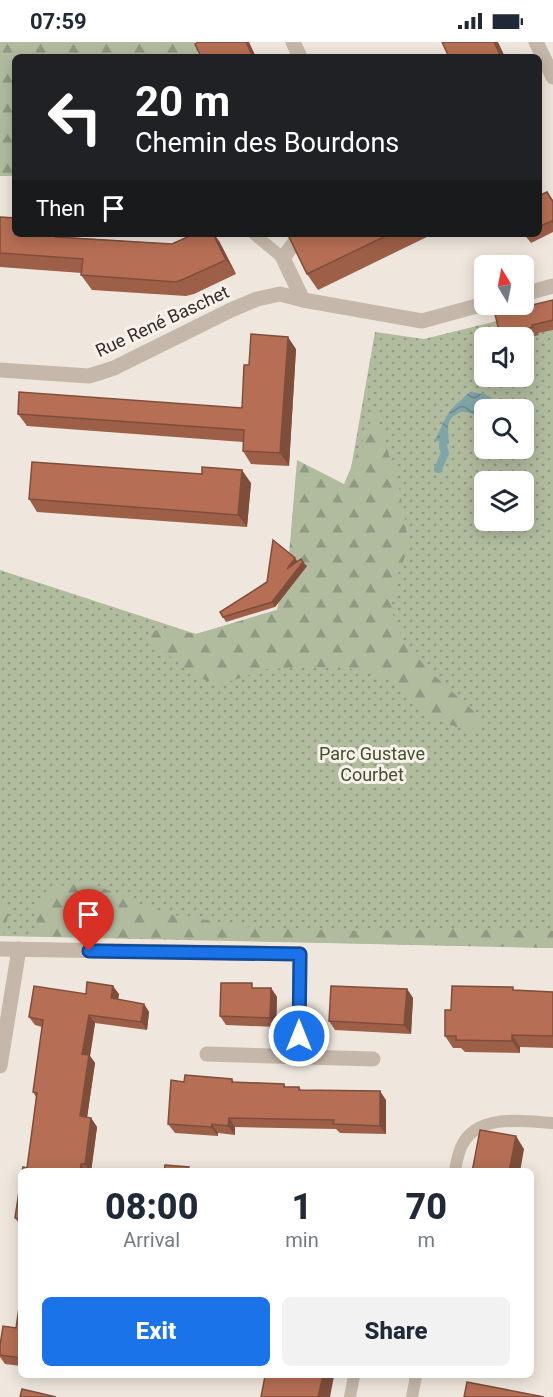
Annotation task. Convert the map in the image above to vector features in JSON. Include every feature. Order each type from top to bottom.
[{"type":"street","points":[[536,42],[553,76]]},
{"type":"street","points":[[294,242],[283,258],[303,300]]},
{"type":"street","points":[[534,291],[553,286]]},
{"type":"street","name":"Rue René Baschet","points":[[0,370],[89,376],[114,368],[231,310],[257,299],[280,294],[422,321],[474,307]]},
{"type":"street","points":[[0,949],[300,954],[299,1056]]},
{"type":"street","points":[[0,1066],[19,949]]},
{"type":"street","points":[[207,1054],[373,1059]]},
{"type":"lane","points":[[258,237],[283,258]]},
{"type":"lane","points":[[456,1168],[459,1151],[468,1136],[485,1125],[505,1120],[553,1123]]},
{"type":"lane","points":[[350,1397],[354,1378]]},
{"type":"lane","points":[[412,1397],[416,1378]]},
{"type":"green space","points":[[0,42],[195,42],[198,54],[12,54],[12,176],[0,176]]},
{"type":"green space","name":"Parc Gustave Courbet","points":[[553,307],[553,948],[0,936],[0,570],[196,634],[277,610],[341,525],[375,332],[424,339],[521,315],[534,315],[534,312]]},
{"type":"green space","points":[[375,412],[398,482],[406,525],[407,553],[399,570],[392,601],[393,615],[402,638],[428,670],[478,715],[481,724],[478,731],[471,732],[425,716],[394,680],[347,668],[313,667],[267,669],[222,684],[198,678],[152,642],[150,635],[153,631],[165,629],[196,634],[277,610],[289,555],[297,460],[344,484]]},
{"type":"green space","points":[[85,882],[160,913],[260,928],[369,931],[450,929],[553,931],[553,948],[36,936],[37,909],[50,893],[68,883]]},
{"type":"green space","points":[[0,897],[10,907],[3,936],[0,936]]},
{"type":"water","points":[[469,393],[485,395],[492,399],[474,399],[474,415],[462,412],[450,420],[449,444],[435,440],[451,409]]},
{"type":"building","points":[[198,42],[246,42],[252,54],[200,54],[195,44]]},
{"type":"building","points":[[442,42],[494,42],[500,54],[448,54]]},
{"type":"building","points":[[547,192],[553,202],[553,223],[552,221],[542,225],[542,194]]},
{"type":"building","points":[[0,217],[12,218],[12,237],[55,237],[172,244],[187,237],[214,237],[226,260],[176,282],[81,275],[83,259],[0,253]]},
{"type":"building","points":[[289,237],[384,237],[307,274]]},
{"type":"building","points":[[553,300],[553,320],[532,325],[533,327],[498,327],[495,315],[534,315],[534,305]]},
{"type":"building","points":[[251,334],[288,337],[280,453],[243,451],[244,430],[18,414],[19,392],[242,408],[244,365],[249,365]]},
{"type":"building","points":[[32,462],[202,474],[202,467],[242,470],[238,515],[29,499]]},
{"type":"building","points":[[273,540],[295,558],[287,569],[301,559],[303,562],[272,602],[223,617],[220,612],[267,582]]},
{"type":"building","points":[[87,982],[113,986],[111,998],[144,1004],[141,1022],[89,1015],[82,1054],[89,1055],[80,1116],[91,1118],[85,1164],[81,1164],[80,1168],[27,1168],[37,1093],[33,1092],[43,1020],[29,1017],[34,986],[86,994]]},
{"type":"building","points":[[221,983],[252,983],[252,988],[271,988],[270,1018],[220,1016]]},
{"type":"building","points":[[331,986],[407,989],[404,1025],[329,1021]]},
{"type":"building","points":[[452,986],[513,987],[513,990],[553,992],[553,1036],[512,1035],[512,1041],[456,1040],[456,1036],[445,1036],[445,1010],[451,1010]]},
{"type":"building","points":[[185,1075],[232,1079],[232,1082],[284,1084],[284,1087],[299,1087],[299,1090],[380,1091],[380,1126],[333,1124],[334,1120],[229,1118],[228,1126],[168,1124],[171,1080],[184,1082]]},
{"type":"building","points":[[480,1130],[516,1136],[510,1168],[473,1168]]},
{"type":"building","points":[[165,1165],[189,1167],[189,1168],[165,1168]]},
{"type":"building","points":[[18,1198],[18,1218],[15,1218]]},
{"type":"building","points":[[18,1314],[18,1358],[0,1355],[3,1326],[16,1328]]},
{"type":"building","points":[[265,1378],[323,1378],[318,1397],[261,1397]]},
{"type":"building","points":[[467,1382],[544,1397],[464,1397]]},
{"type":"building","points":[[22,1389],[56,1397],[20,1397]]},
{"type":"waterway","points":[[438,469],[445,453],[444,435]]},
{"type":"route","points":[[89,951],[300,954],[299,1036]]}]
